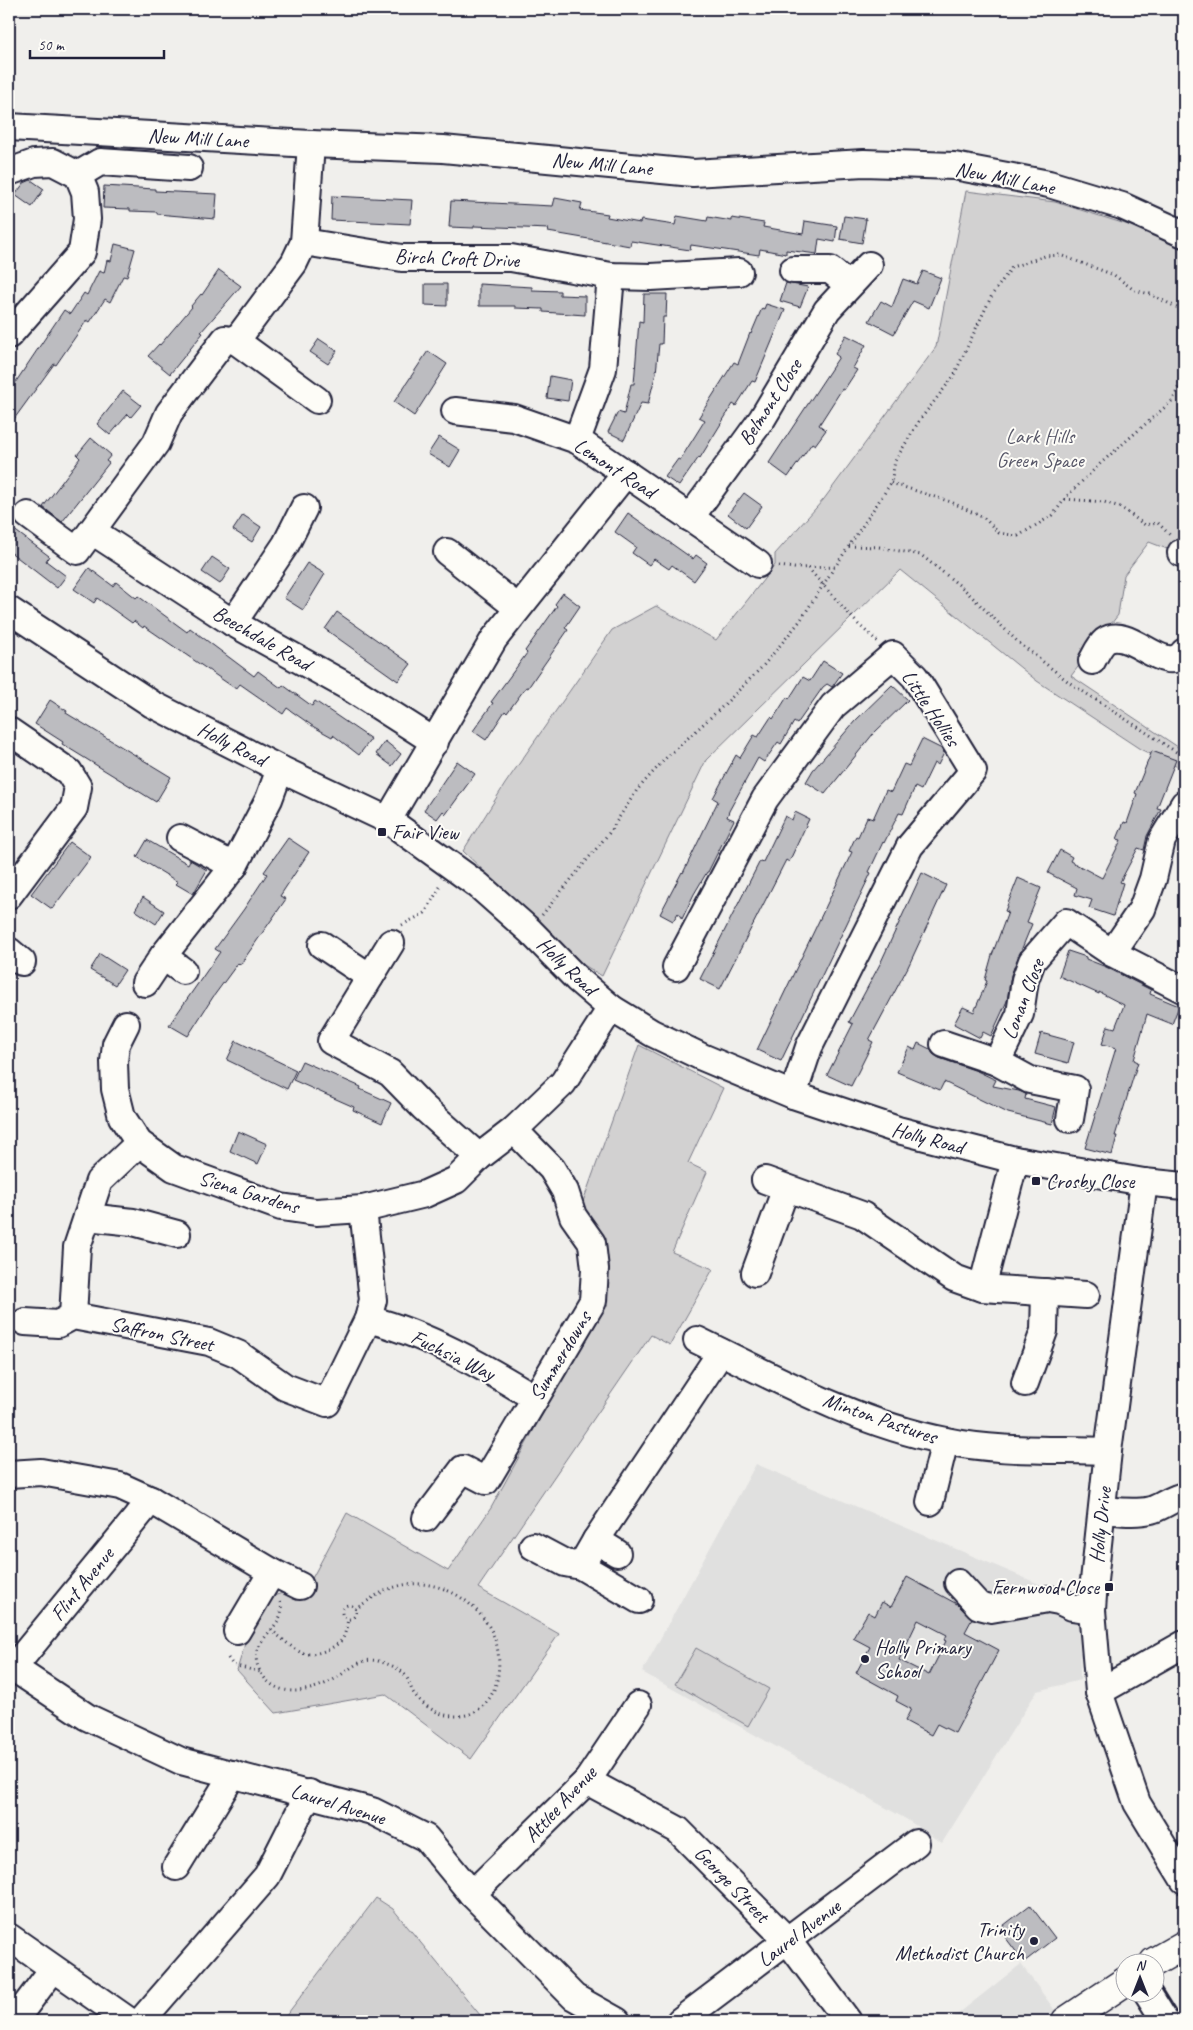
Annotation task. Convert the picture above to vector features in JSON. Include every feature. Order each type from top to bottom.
[{"type":"main road","points":[[1166,1955],[1184,1945]]},
{"type":"main road","points":[[1066,2021],[1116,1987]]},
{"type":"street","name":"New Mill Lane","points":[[9,127],[311,144],[443,149],[693,173],[864,163],[954,166],[1049,184],[1122,206],[1184,234]]},
{"type":"street","points":[[236,341],[294,263],[304,242],[311,144]]},
{"type":"street","points":[[9,172],[34,163],[53,162],[78,175],[85,192],[87,219],[82,252],[9,335]]},
{"type":"street","points":[[78,175],[100,162],[189,168]]},
{"type":"street","name":"Birch Croft Drive","points":[[304,242],[402,258],[512,258],[611,276],[651,277],[739,272]]},
{"type":"street","name":"Belmont Close","points":[[690,518],[762,419],[827,310],[839,278],[869,264]]},
{"type":"street","points":[[793,270],[839,278]]},
{"type":"street","points":[[577,440],[603,369],[611,276]]},
{"type":"street","points":[[84,541],[156,443],[169,413],[225,339],[236,341],[317,400]]},
{"type":"street","name":"Lemont Road","points":[[455,411],[514,418],[577,440],[758,564]]},
{"type":"street","points":[[388,820],[494,640],[626,473]]},
{"type":"street","points":[[233,623],[286,544],[304,508]]},
{"type":"street","name":"Beechdale Road","points":[[28,515],[84,541],[352,689],[435,742]]},
{"type":"street","points":[[447,552],[518,608]]},
{"type":"street","name":"Holly Road","points":[[9,610],[152,704],[280,769],[388,820],[478,885],[530,931],[577,979],[611,1008],[652,1033],[702,1057],[793,1095],[898,1130],[1015,1160],[1144,1182],[1184,1186]]},
{"type":"street","points":[[1092,661],[1101,645],[1106,640],[1114,638],[1133,642],[1153,654],[1171,660],[1179,658],[1184,652]]},
{"type":"street","name":"Little Hollies","points":[[676,967],[765,799],[834,706],[893,655],[915,677],[973,771],[910,846],[809,1047],[793,1095]]},
{"type":"street","points":[[9,731],[69,772],[78,787],[74,808],[9,895]]},
{"type":"street","points":[[144,983],[173,963],[234,866],[269,799],[280,769]]},
{"type":"street","points":[[1184,804],[1162,840],[1153,879],[1142,909],[1112,953],[1184,990]]},
{"type":"street","points":[[180,838],[234,866]]},
{"type":"street","name":"Lonan Close","points":[[1070,1118],[1075,1089],[1030,1080],[998,1062],[1020,1014],[1025,980],[1032,961],[1066,922],[1112,953]]},
{"type":"street","points":[[396,934],[331,1041],[390,1073],[423,1107],[479,1157]]},
{"type":"street","points":[[322,945],[370,977]]},
{"type":"street","name":"Siena Gardens","points":[[126,1024],[116,1044],[114,1062],[115,1089],[122,1117],[139,1143],[174,1168],[281,1207],[316,1212],[363,1209],[425,1194],[456,1180],[479,1157],[514,1130],[563,1083],[611,1008]]},
{"type":"street","points":[[944,1044],[998,1062]]},
{"type":"street","name":"Summerdowns","points":[[426,1518],[463,1469],[486,1481],[593,1301],[595,1270],[592,1243],[573,1216],[565,1191],[552,1169],[514,1130]]},
{"type":"street","points":[[73,1316],[77,1247],[98,1180],[139,1143]]},
{"type":"street","points":[[982,1288],[1015,1160]]},
{"type":"street","name":"Holly Drive","points":[[1144,1182],[1108,1451],[1092,1610],[1099,1692],[1138,1802],[1184,1880]]},
{"type":"street","points":[[755,1273],[775,1184],[862,1215],[954,1278],[982,1288],[1086,1295]]},
{"type":"street","points":[[363,1209],[373,1300],[368,1319]]},
{"type":"street","points":[[87,1217],[133,1222],[177,1234]]},
{"type":"street","points":[[1025,1383],[1044,1331],[1045,1292]]},
{"type":"street","name":"Saffron Street","points":[[25,1322],[58,1324],[73,1316],[208,1342],[238,1354],[285,1387],[327,1403],[368,1319]]},
{"type":"street","name":"Fuchsia Way","points":[[368,1319],[426,1340],[490,1371],[535,1398]]},
{"type":"street","name":"Minton Pastures","points":[[697,1340],[849,1412],[908,1432],[973,1446],[1108,1451]]},
{"type":"street","points":[[581,1566],[607,1546],[722,1352]]},
{"type":"street","points":[[930,1502],[945,1441]]},
{"type":"street","points":[[9,1474],[41,1472],[120,1486],[151,1500],[271,1574],[300,1586]]},
{"type":"street","points":[[1102,1510],[1140,1512],[1152,1510],[1184,1496]]},
{"type":"street","name":"Flint Avenue","points":[[11,1667],[151,1500]]},
{"type":"street","points":[[533,1546],[566,1563],[581,1566],[639,1600]]},
{"type":"street","points":[[237,1631],[271,1574]]},
{"type":"street","points":[[958,1583],[979,1606],[991,1609],[1048,1599],[1059,1601],[1072,1607],[1092,1610]]},
{"type":"street","points":[[1099,1692],[1184,1644]]},
{"type":"street","name":"Laurel Avenue","points":[[11,1667],[87,1717],[181,1761],[372,1810],[426,1838],[472,1894],[574,1997],[617,2021]]},
{"type":"street","name":"Attlee Avenue","points":[[472,1894],[587,1782],[638,1705]]},
{"type":"street","points":[[176,1867],[233,1774]]},
{"type":"street","name":"George Street","points":[[587,1782],[678,1830],[788,1941],[848,2021]]},
{"type":"street","points":[[141,2021],[267,1876],[309,1793]]},
{"type":"street","name":"Laurel Avenue","points":[[680,2021],[916,1843]]},
{"type":"street","points":[[9,1937],[129,2021]]},
{"type":"street","points":[[14,2021],[53,1969]]},
{"type":"street","points":[[1154,2002],[1165,2021]]},
{"type":"path","points":[[530,931],[609,833],[637,790],[666,758],[722,707],[763,666],[800,621],[891,483],[895,461],[919,421],[953,377],[992,295],[1012,267],[1045,256],[1060,255],[1114,275],[1134,290],[1150,294],[1178,308],[1184,317]]},
{"type":"path","points":[[891,483],[952,502],[984,518],[999,533],[1018,536],[1053,515],[1065,499],[1101,463],[1173,400],[1184,374]]},
{"type":"path","points":[[1065,499],[1104,502],[1120,506],[1145,525],[1158,524],[1178,542],[1182,554]]},
{"type":"path","points":[[849,546],[880,547],[921,555],[964,589],[1018,642],[1070,683],[1184,756]]},
{"type":"path","points":[[758,564],[794,568],[834,567]]},
{"type":"path","points":[[808,568],[858,624],[893,655]]},
{"type":"path","points":[[396,934],[425,913],[452,867]]},
{"type":"path","points":[[271,1574],[282,1607],[281,1613],[272,1630],[258,1645],[256,1655],[258,1666],[264,1678],[276,1688],[289,1692],[324,1684],[338,1677],[352,1666],[375,1660],[392,1665],[405,1676],[420,1702],[437,1712],[453,1716],[471,1715],[484,1706],[494,1694],[499,1674],[498,1653],[492,1632],[472,1604],[454,1593],[435,1586],[414,1584],[395,1587],[355,1608]]},
{"type":"path","points":[[348,1619],[343,1615],[342,1608],[350,1604],[355,1608]]},
{"type":"path","points":[[272,1630],[300,1652],[309,1654],[329,1649],[343,1637],[348,1619],[354,1616],[355,1608]]},
{"type":"path","points":[[228,1658],[233,1665],[261,1673]]},
{"type":"shaded area","name":"Holly Primary School","points":[[756,1464],[1079,1601],[1080,1680],[1037,1691],[942,1843],[906,1819],[642,1672]]},
{"type":"shaded area","points":[[1021,1964],[1059,2016],[1053,2021],[949,2021]]},
{"type":"green space","name":"Lark Hills Green Space","points":[[966,191],[1055,202],[1135,227],[1184,249],[1184,523],[1175,552],[1149,542],[1124,575],[1118,615],[1071,676],[1184,751],[1184,770],[1140,749],[1037,681],[900,570],[706,760],[602,976],[579,962],[463,851],[505,784],[612,630],[656,606],[716,640],[775,565],[775,554],[824,499],[936,347]]},
{"type":"green space","points":[[639,1045],[723,1088],[688,1163],[707,1172],[672,1252],[713,1269],[670,1345],[651,1335],[478,1588],[559,1634],[471,1759],[385,1694],[276,1713],[237,1670],[246,1640],[267,1598],[289,1591],[301,1599],[347,1513],[448,1571],[491,1508],[601,1307],[580,1210]]},
{"type":"green space","points":[[696,1648],[769,1689],[748,1726],[675,1684]]},
{"type":"green space","points":[[376,1898],[393,1909],[485,2021],[282,2021]]},
{"type":"building","points":[[31,180],[44,189],[32,207],[15,195],[24,183]]},
{"type":"building","points":[[104,186],[217,194],[215,219],[157,214],[157,212],[130,211],[130,209],[103,208]]},
{"type":"building","points":[[332,196],[412,200],[410,224],[331,220]]},
{"type":"building","points":[[555,198],[582,203],[580,210],[608,214],[607,217],[640,223],[641,220],[675,225],[677,216],[707,221],[708,217],[732,221],[732,218],[764,223],[763,227],[803,234],[805,221],[837,226],[835,242],[819,239],[817,254],[786,250],[786,254],[760,249],[759,255],[691,245],[690,250],[631,241],[630,246],[548,232],[549,229],[449,227],[451,201],[553,206]]},
{"type":"building","points":[[844,216],[866,219],[862,243],[840,239]]},
{"type":"building","points":[[115,244],[135,249],[127,277],[123,276],[110,302],[105,299],[90,322],[87,320],[56,365],[54,364],[9,426],[9,392],[64,310],[70,314],[84,293],[87,295],[99,271],[104,273],[107,260],[111,261]]},
{"type":"building","points":[[219,270],[241,286],[201,332],[203,333],[170,374],[148,356],[160,345],[202,295]]},
{"type":"building","points":[[923,271],[941,278],[929,308],[913,301],[894,334],[869,321],[881,301],[892,307],[903,279],[917,284]]},
{"type":"building","points":[[786,283],[808,287],[800,307],[780,301]]},
{"type":"building","points":[[425,284],[447,284],[447,306],[425,305]]},
{"type":"building","points":[[479,284],[532,287],[532,290],[560,291],[560,295],[585,296],[585,315],[543,312],[543,309],[515,308],[515,306],[479,306]]},
{"type":"building","points":[[644,294],[667,294],[666,317],[663,317],[662,344],[659,344],[656,373],[648,404],[641,403],[624,440],[608,432],[618,412],[624,414],[631,384],[634,384],[639,321],[643,322]]},
{"type":"building","points":[[766,304],[785,310],[755,382],[752,381],[736,406],[733,404],[700,458],[679,486],[665,477],[678,459],[680,460],[705,420],[699,417],[734,362],[738,364],[750,333],[762,308],[764,309]]},
{"type":"building","points":[[846,335],[866,345],[853,368],[857,370],[844,390],[842,389],[819,425],[826,430],[815,445],[812,443],[788,477],[769,463],[839,357],[835,354]]},
{"type":"building","points":[[319,339],[337,351],[328,364],[310,352]]},
{"type":"building","points":[[428,351],[447,364],[414,416],[394,402]]},
{"type":"building","points":[[550,376],[571,380],[568,401],[547,398]]},
{"type":"building","points":[[123,391],[141,405],[131,417],[128,414],[110,435],[97,424]]},
{"type":"building","points":[[439,437],[460,450],[450,467],[428,454]]},
{"type":"building","points":[[91,438],[111,455],[106,461],[109,463],[62,522],[43,507],[80,458],[77,455]]},
{"type":"building","points":[[744,493],[762,506],[746,528],[728,514]]},
{"type":"building","points":[[628,513],[693,559],[696,555],[707,563],[694,581],[672,565],[669,569],[654,559],[649,565],[632,553],[636,547],[615,532]]},
{"type":"building","points":[[243,515],[261,527],[252,542],[233,530]]},
{"type":"building","points":[[9,526],[49,556],[46,561],[66,576],[57,588],[9,551]]},
{"type":"building","points":[[212,557],[230,569],[220,584],[202,572]]},
{"type":"building","points":[[307,563],[325,574],[303,610],[284,598]]},
{"type":"building","points":[[89,568],[113,586],[116,582],[136,598],[138,596],[187,632],[190,628],[254,676],[258,671],[281,688],[283,685],[312,706],[315,701],[371,739],[359,755],[333,735],[332,737],[314,727],[287,708],[283,714],[240,684],[236,689],[144,626],[143,628],[134,621],[132,623],[97,598],[94,603],[74,589]]},
{"type":"building","points":[[563,593],[580,606],[565,628],[568,630],[528,688],[526,687],[507,713],[505,711],[486,740],[473,731],[493,703],[491,702],[527,653],[525,651],[557,606],[555,604]]},
{"type":"building","points":[[337,612],[411,664],[398,681],[325,629]]},
{"type":"building","points":[[823,661],[842,673],[832,687],[827,684],[823,687],[797,724],[794,722],[781,744],[778,742],[764,762],[758,758],[729,811],[727,817],[734,820],[682,919],[678,913],[673,921],[660,914],[683,873],[718,801],[713,798],[736,755],[740,758],[754,735],[758,737],[771,717],[773,719],[787,697],[789,699],[803,677],[810,681]]},
{"type":"building","points":[[892,685],[908,700],[873,734],[825,794],[806,782],[813,770],[855,721]]},
{"type":"building","points":[[50,700],[67,711],[66,713],[171,777],[156,802],[62,744],[63,742],[35,724]]},
{"type":"building","points":[[922,739],[942,749],[944,753],[938,765],[934,763],[921,790],[915,787],[903,814],[899,813],[883,842],[869,872],[871,873],[781,1061],[757,1050],[852,852],[849,851],[856,836],[858,837],[867,817],[873,819],[886,790],[891,792],[904,764],[909,766]]},
{"type":"building","points":[[385,741],[401,754],[392,766],[376,754]]},
{"type":"building","points":[[1152,751],[1176,760],[1157,808],[1161,809],[1147,836],[1144,850],[1138,848],[1120,882],[1123,883],[1113,916],[1089,908],[1092,900],[1075,895],[1077,888],[1048,873],[1060,850],[1072,857],[1070,861],[1102,878],[1121,840],[1117,839],[1124,822],[1127,823],[1137,794],[1135,793]]},
{"type":"building","points":[[457,761],[475,774],[446,814],[443,811],[437,819],[424,810]]},
{"type":"building","points":[[795,812],[809,819],[789,862],[786,860],[720,989],[700,979],[760,861],[763,862],[785,816],[792,820]]},
{"type":"building","points":[[288,838],[309,852],[280,896],[286,899],[240,965],[238,963],[213,997],[188,1036],[169,1025],[220,952],[215,949],[244,909],[267,874],[264,872]]},
{"type":"building","points":[[147,840],[188,864],[190,860],[207,870],[193,894],[176,884],[178,882],[137,857]]},
{"type":"building","points":[[70,842],[91,857],[52,909],[31,894]]},
{"type":"building","points":[[922,873],[946,885],[908,967],[869,1040],[873,1042],[851,1086],[827,1075],[853,1024],[849,1022],[880,964]]},
{"type":"building","points":[[1018,878],[1041,888],[1027,922],[1032,924],[1011,975],[1007,1001],[991,1036],[983,1032],[980,1038],[954,1024],[963,1007],[974,1012],[987,981],[985,980],[992,955],[1008,912],[1005,911]]},
{"type":"building","points":[[143,897],[164,911],[156,924],[135,910]]},
{"type":"building","points":[[1068,951],[1086,957],[1086,959],[1151,990],[1150,994],[1179,1006],[1172,1024],[1147,1014],[1134,1060],[1138,1062],[1115,1136],[1117,1136],[1112,1155],[1085,1148],[1116,1048],[1102,1044],[1108,1026],[1115,1028],[1124,1005],[1099,992],[1099,994],[1059,976]]},
{"type":"building","points":[[100,954],[125,970],[115,985],[90,970]]},
{"type":"building","points":[[1041,1033],[1074,1042],[1068,1063],[1035,1054]]},
{"type":"building","points":[[236,1041],[296,1070],[287,1089],[227,1060]]},
{"type":"building","points":[[918,1043],[930,1049],[939,1058],[977,1071],[996,1080],[993,1086],[1019,1091],[1026,1094],[1025,1099],[1056,1107],[1052,1124],[1008,1113],[944,1082],[940,1090],[897,1072],[909,1047],[915,1050]]},
{"type":"building","points":[[302,1061],[361,1087],[360,1089],[391,1103],[382,1123],[353,1110],[354,1107],[293,1080]]},
{"type":"building","points":[[238,1131],[267,1144],[258,1164],[230,1151]]},
{"type":"building","points":[[907,1577],[957,1604],[972,1619],[965,1632],[999,1650],[955,1733],[937,1724],[931,1735],[905,1721],[911,1709],[896,1701],[898,1696],[856,1673],[870,1647],[853,1638],[868,1612],[875,1616],[882,1602],[891,1607]],"holes":[[[918,1620],[947,1635],[944,1640],[946,1641],[929,1675],[899,1660]]]},
{"type":"building","points":[[1030,1905],[1055,1938],[1024,1962],[999,1929]]},
{"type":"place","name":"Fair View","points":[[382,832]]},
{"type":"place","name":"Crosby Close","points":[[1036,1181]]},
{"type":"place","name":"Fernwood Close","points":[[1109,1587]]},
{"type":"place","name":"Holly Primary School","points":[[865,1659]]},
{"type":"place","name":"Trinity Methodist Church","points":[[1034,1941]]}]
